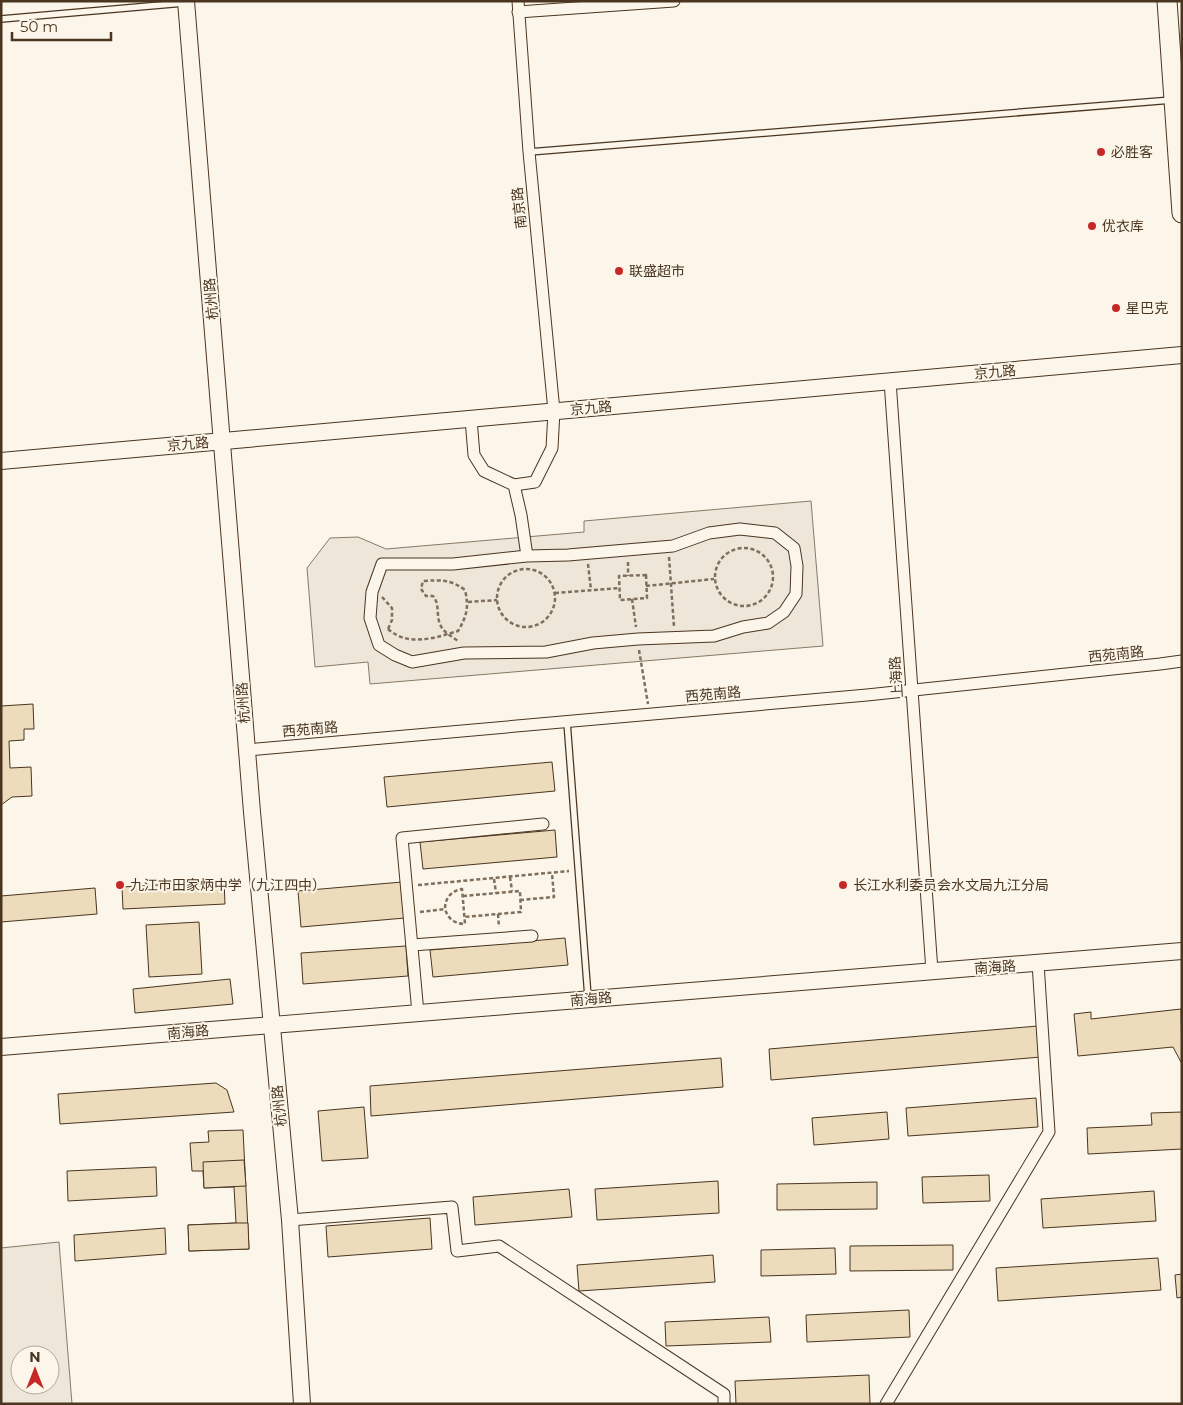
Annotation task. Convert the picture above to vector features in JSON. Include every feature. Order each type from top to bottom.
[{"type":"main road","points":[[1167,1],[1182,213]]},
{"type":"main road","name":"杭州路","points":[[187,2],[247,750],[290,1220],[302,1404]]},
{"type":"main road","name":"京九路","points":[[1,461],[1182,355]]},
{"type":"main road","name":"南海路","points":[[1,1047],[1182,951]]},
{"type":"street","points":[[518,7],[674,1]]},
{"type":"street","name":"南京路","points":[[514,485],[535,482],[552,448],[554,411],[529,152],[518,7]]},
{"type":"street","name":"上海路","points":[[890,382],[932,971]]},
{"type":"street","points":[[471,419],[474,455],[484,471],[514,485],[527,556]]},
{"type":"street","points":[[740,529],[774,533],[794,548],[797,566],[796,594],[784,612],[768,623],[743,626],[714,636],[593,643],[546,652],[464,653],[412,662],[396,656],[378,645],[370,618],[372,592],[382,564],[453,564],[527,556],[586,553],[668,546],[709,533],[740,529]]},
{"type":"street","name":"西苑南路","points":[[247,750],[912,690],[1150,666],[1182,660]]},
{"type":"street","points":[[418,1013],[402,838],[542,824]]},
{"type":"street","points":[[412,945],[532,936]]},
{"type":"street","points":[[886,1404],[1049,1132],[1038,963]]},
{"type":"street","points":[[290,1220],[452,1207],[457,1251],[499,1246],[724,1394],[724,1404]]},
{"type":"lane","points":[[1,19],[187,2]]},
{"type":"lane","points":[[529,152],[1174,100]]},
{"type":"lane","points":[[567,722],[588,999]]},
{"type":"path","points":[[668,546],[675,638]]},
{"type":"path","points":[[746,548],[764,555],[770,563],[773,572],[771,590],[765,598],[749,606],[739,606],[730,603],[722,597],[715,579],[716,569],[721,560],[728,553],[736,549],[746,548]]},
{"type":"path","points":[[586,553],[591,590]]},
{"type":"path","points":[[528,569],[545,576],[551,584],[555,602],[547,619],[530,627],[521,627],[512,624],[504,618],[496,600],[502,582],[509,574],[518,570],[528,569]]},
{"type":"path","points":[[646,575],[646,586],[647,598],[620,600],[618,576],[646,575]]},
{"type":"path","points":[[646,586],[715,579]]},
{"type":"path","points":[[388,629],[395,636],[426,640],[448,634],[458,631],[465,619],[468,602],[465,590],[456,583],[442,580],[423,582],[420,589],[426,596],[433,596],[436,600],[439,623],[443,630],[448,634],[458,641],[464,653]]},
{"type":"path","points":[[554,593],[619,588]]},
{"type":"path","points":[[372,592],[385,598],[392,608],[392,620],[388,629],[376,636]]},
{"type":"path","points":[[632,599],[649,714]]},
{"type":"path","points":[[468,602],[496,600]]},
{"type":"path","points":[[406,886],[578,870]]},
{"type":"path","points":[[520,900],[554,897],[552,873]]},
{"type":"path","points":[[510,877],[512,892]]},
{"type":"path","points":[[494,879],[496,893]]},
{"type":"path","points":[[462,889],[465,924],[459,924],[450,919],[445,909],[447,899],[453,892],[462,889]]},
{"type":"path","points":[[463,896],[520,891],[521,912],[464,917]]},
{"type":"path","points":[[408,912],[445,909]]},
{"type":"shaded area","points":[[811,501],[823,646],[370,684],[368,662],[315,667],[307,568],[330,538],[358,537],[386,549],[584,532],[584,521]]},
{"type":"shaded area","points":[[59,1242],[72,1404],[1,1404],[1,1248]]},
{"type":"building","points":[[33,704],[34,729],[24,729],[24,740],[9,741],[10,768],[31,767],[32,796],[12,797],[1,805],[1,706]]},
{"type":"building","points":[[552,762],[555,791],[387,807],[384,777]]},
{"type":"building","points":[[555,830],[557,857],[423,869],[420,842]]},
{"type":"building","points":[[224,881],[225,904],[123,909],[122,887]]},
{"type":"building","points":[[402,882],[405,918],[301,927],[298,891]]},
{"type":"building","points":[[95,888],[97,914],[1,922],[1,896]]},
{"type":"building","points":[[199,922],[202,974],[149,977],[146,925]]},
{"type":"building","points":[[565,938],[568,965],[433,977],[430,950]]},
{"type":"building","points":[[406,946],[408,976],[303,984],[301,953]]},
{"type":"building","points":[[230,979],[233,1004],[135,1013],[133,989]]},
{"type":"building","points":[[1181,1009],[1182,1064],[1173,1047],[1078,1056],[1074,1014],[1091,1012],[1091,1019]]},
{"type":"building","points":[[1038,1026],[1041,1057],[771,1080],[769,1049]]},
{"type":"building","points":[[721,1058],[723,1087],[371,1116],[370,1086]]},
{"type":"building","points":[[216,1083],[227,1090],[234,1112],[60,1124],[58,1094]]},
{"type":"building","points":[[1036,1098],[1038,1127],[908,1136],[906,1108]]},
{"type":"building","points":[[364,1107],[368,1158],[322,1161],[318,1111]]},
{"type":"building","points":[[887,1112],[889,1139],[814,1145],[812,1118]]},
{"type":"building","points":[[1182,1112],[1182,1149],[1088,1154],[1087,1128],[1152,1125],[1151,1113]]},
{"type":"building","points":[[243,1130],[249,1249],[189,1251],[188,1225],[236,1223],[234,1187],[204,1188],[203,1171],[192,1171],[190,1143],[209,1142],[208,1131]]},
{"type":"building","points":[[244,1160],[246,1186],[204,1188],[203,1162]]},
{"type":"building","points":[[156,1167],[157,1196],[68,1201],[67,1171]]},
{"type":"building","points":[[989,1175],[990,1201],[923,1203],[922,1177]]},
{"type":"building","points":[[718,1181],[719,1213],[597,1220],[595,1189]]},
{"type":"building","points":[[877,1182],[877,1209],[777,1210],[777,1184]]},
{"type":"building","points":[[569,1189],[572,1217],[475,1225],[473,1197]]},
{"type":"building","points":[[1154,1191],[1156,1221],[1043,1228],[1041,1199]]},
{"type":"building","points":[[430,1218],[432,1249],[328,1257],[326,1226]]},
{"type":"building","points":[[248,1223],[249,1249],[189,1251],[188,1225]]},
{"type":"building","points":[[165,1228],[166,1254],[75,1261],[74,1235]]},
{"type":"building","points":[[953,1245],[953,1270],[850,1271],[850,1246]]},
{"type":"building","points":[[835,1248],[836,1274],[761,1276],[761,1250]]},
{"type":"building","points":[[713,1255],[715,1282],[579,1291],[577,1265]]},
{"type":"building","points":[[1158,1258],[1161,1290],[998,1301],[996,1268]]},
{"type":"building","points":[[1182,1274],[1182,1297],[1177,1298],[1175,1275]]},
{"type":"building","points":[[909,1310],[910,1337],[807,1342],[806,1315]]},
{"type":"building","points":[[769,1317],[771,1342],[666,1346],[665,1322]]},
{"type":"building","points":[[869,1375],[870,1404],[736,1404],[735,1381]]},
{"type":"place","name":"必胜客","points":[[1101,152]]},
{"type":"place","name":"优衣库","points":[[1092,226]]},
{"type":"place","name":"联盛超市","points":[[619,271]]},
{"type":"place","name":"星巴克","points":[[1116,308]]},
{"type":"place","name":"九江市田家炳中学（九江四中）","points":[[120,885]]},
{"type":"place","name":"长江水利委员会水文局九江分局","points":[[843,885]]}]
